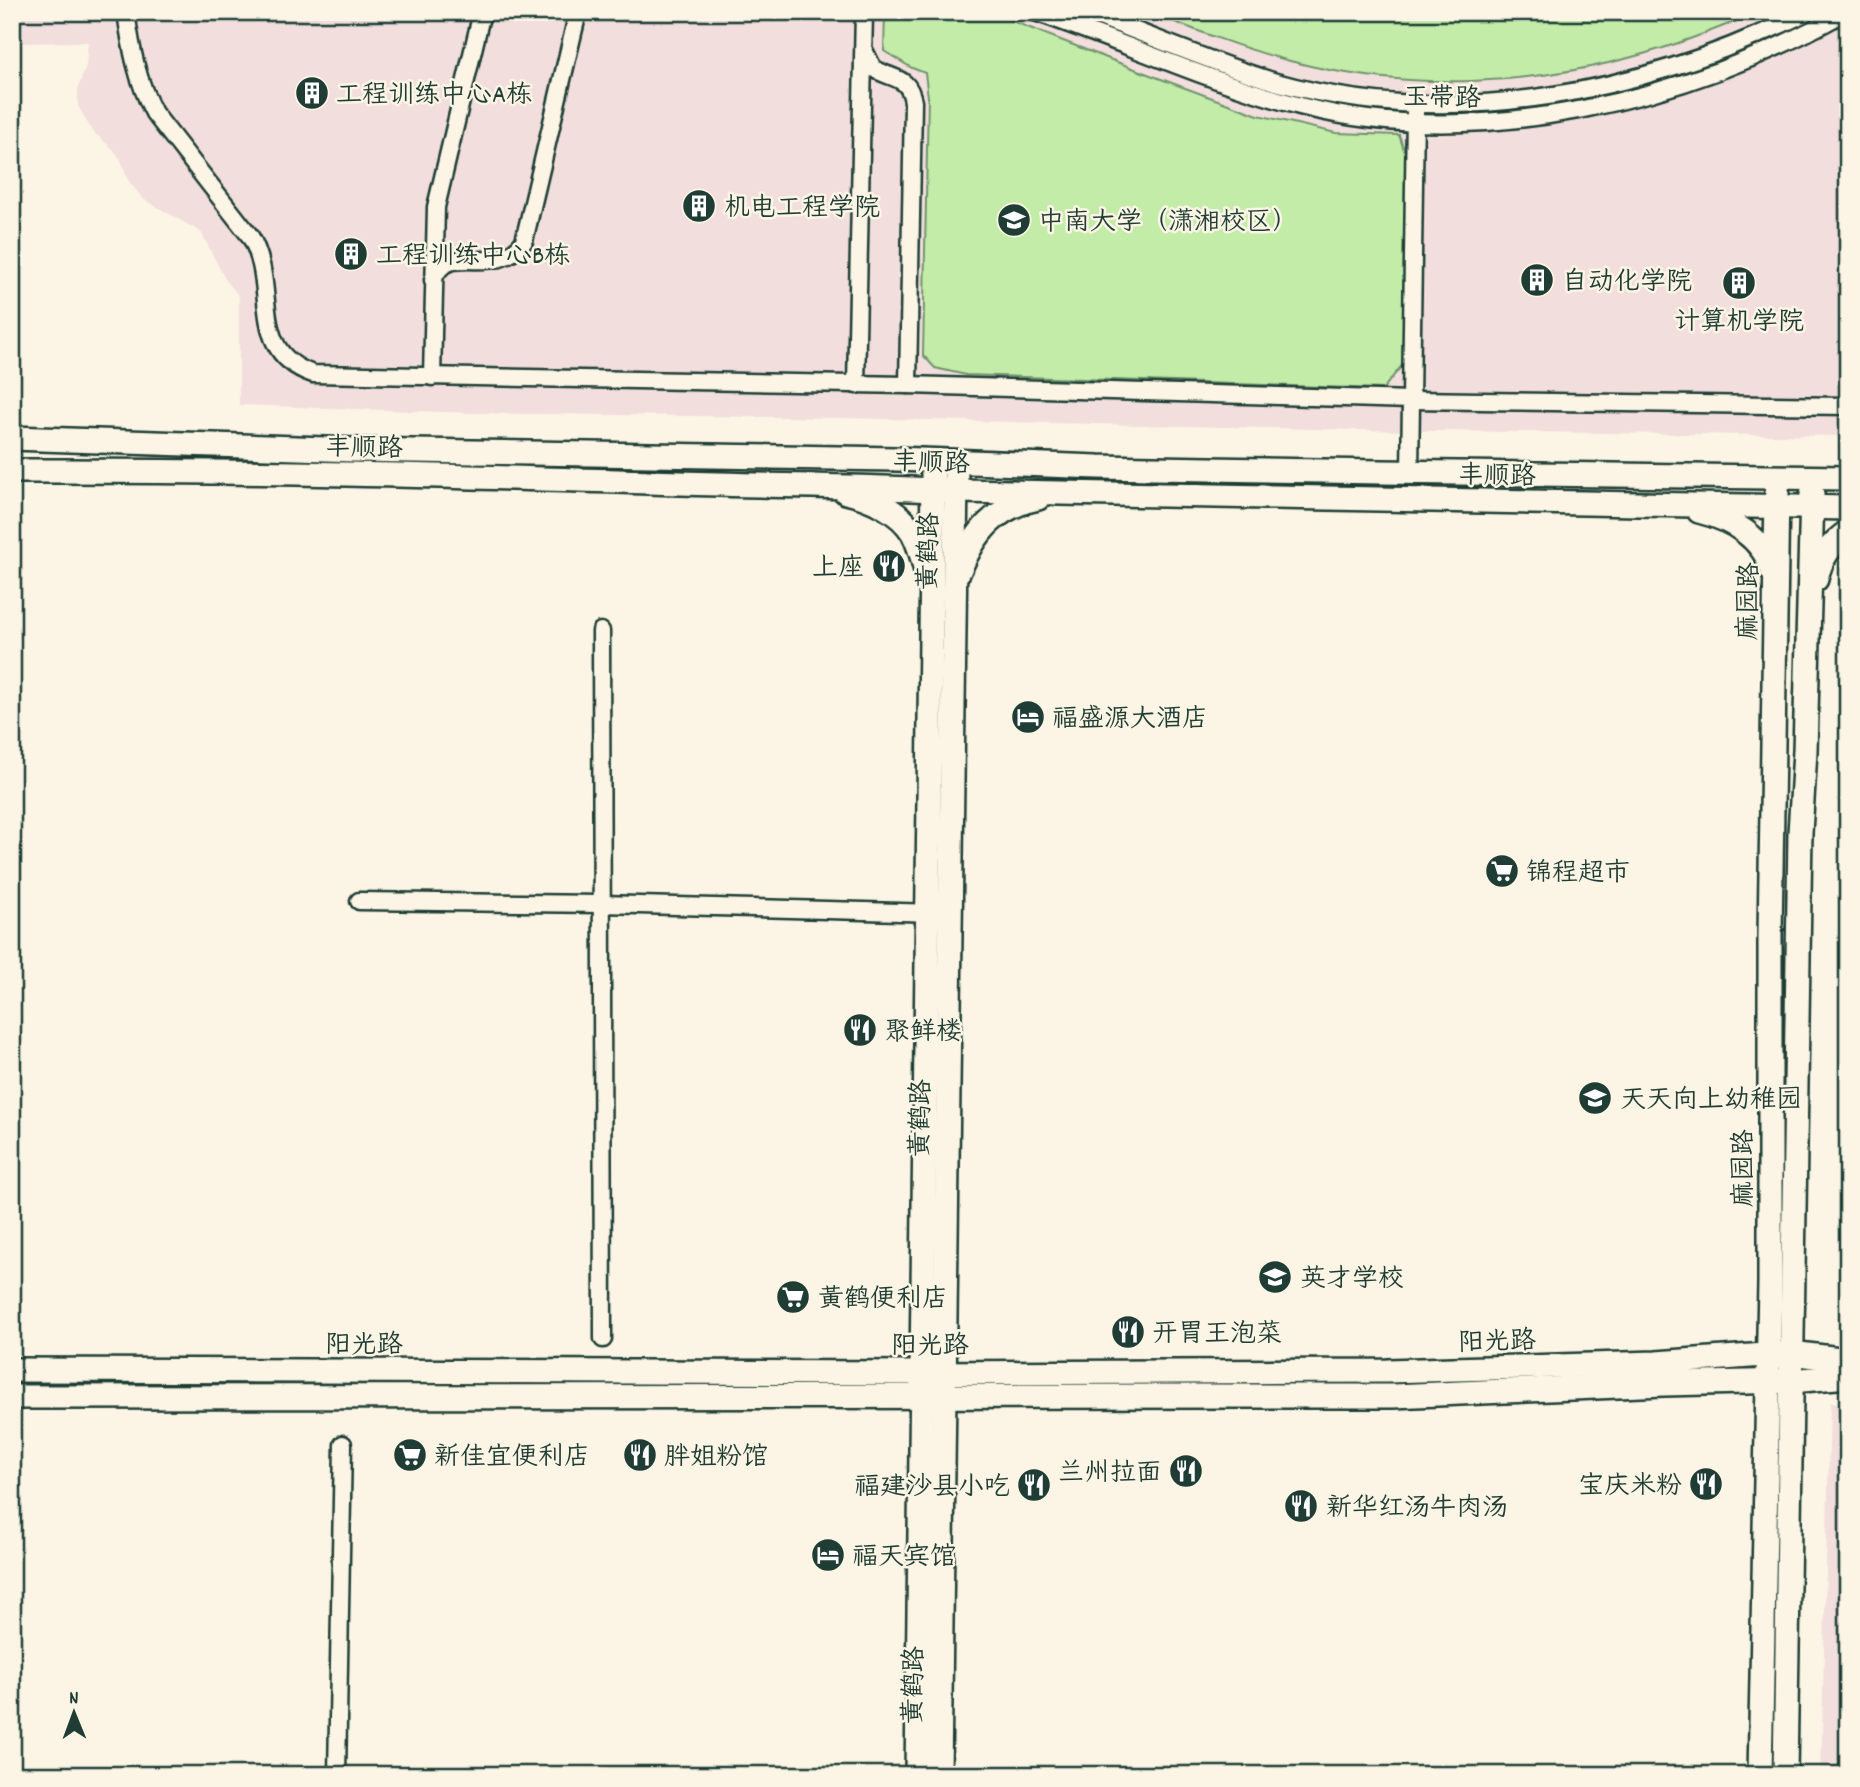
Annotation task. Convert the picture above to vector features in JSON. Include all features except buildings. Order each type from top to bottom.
[{"type":"main road","points":[[12,438],[355,450],[957,461],[1410,473],[1848,478]]},
{"type":"main road","points":[[933,461],[931,609],[939,913]]},
{"type":"main road","name":"黄鹤路","points":[[939,1775],[933,1384],[939,913],[954,612],[957,461]]},
{"type":"main road","name":"丰顺路","points":[[12,471],[214,470],[956,491],[1848,508]]},
{"type":"main road","name":"麻园路","points":[[1760,1775],[1780,1381],[1770,935],[1778,477]]},
{"type":"main road","points":[[1780,1354],[1805,751],[1812,478]]},
{"type":"main road","points":[[812,486],[862,496],[898,518],[912,532],[928,576],[931,609]]},
{"type":"main road","points":[[954,612],[958,573],[970,545],[986,524],[1008,508],[1030,500],[1069,493]]},
{"type":"main road","points":[[1658,505],[1716,515],[1741,528],[1758,542],[1770,559],[1775,587]]},
{"type":"main road","points":[[1809,613],[1817,572],[1825,554],[1838,538],[1848,533]]},
{"type":"main road","name":"阳光路","points":[[12,1397],[933,1384],[1656,1363],[1780,1354],[1848,1360]]},
{"type":"main road","name":"阳光路","points":[[12,1370],[933,1384],[1393,1396],[1848,1376]]},
{"type":"main road","points":[[1780,1381],[1785,1775]]},
{"type":"main road","points":[[917,1775],[933,1384]]},
{"type":"street","points":[[126,12],[136,70],[143,92],[154,113],[259,250],[271,336],[286,361],[313,374],[908,385],[1411,400],[1848,406]]},
{"type":"street","points":[[432,377],[434,227],[438,197],[482,12]]},
{"type":"street","points":[[433,280],[440,267],[452,261],[494,261],[504,258],[524,241],[578,12]]},
{"type":"street","points":[[856,384],[864,12]]},
{"type":"street","name":"玉带路","points":[[1035,12],[1188,70],[1292,103],[1357,116],[1415,122],[1474,123],[1542,116],[1672,87],[1718,71],[1814,30],[1845,12]]},
{"type":"street","points":[[1086,12],[1276,82],[1328,94],[1382,102],[1415,103],[1502,102],[1618,83],[1671,69],[1719,52],[1807,12]]},
{"type":"street","points":[[863,42],[865,54],[873,68],[908,85],[913,102],[908,385]]},
{"type":"street","points":[[862,99],[867,82],[880,75],[889,76]]},
{"type":"street","points":[[1410,473],[1415,103]]},
{"type":"street","points":[[434,227],[436,240],[443,250],[462,260]]},
{"type":"street","points":[[601,631],[603,1339]]},
{"type":"street","points":[[359,901],[939,913]]},
{"type":"street","points":[[337,1775],[343,1444]]},
{"type":"shaded area","name":"中南大学（潇湘校区）","points":[[12,12],[1848,12],[1848,436],[1356,430],[472,413],[239,405],[239,296],[225,279],[201,232],[143,199],[128,180],[121,160],[113,149],[92,131],[78,106],[78,88],[86,66],[88,42],[12,43]]},
{"type":"shaded area","points":[[1830,1403],[1848,1403],[1848,1775],[1821,1775]]},
{"type":"green space","points":[[885,12],[989,12],[1258,115],[1336,133],[1399,135],[1407,159],[1404,363],[1383,389],[966,375],[935,368],[923,355],[928,97],[925,73],[884,51]]},
{"type":"green space","points":[[1149,12],[1401,12],[1477,17],[1525,12],[1758,12],[1663,48],[1571,71],[1477,81],[1430,81],[1382,78],[1290,61],[1236,45]]},
{"type":"water","points":[[1401,12],[1525,12],[1477,17]]},
{"type":"place","name":"工程训练中心A栋","points":[[312,93]]},
{"type":"place","name":"机电工程学院","points":[[699,206]]},
{"type":"place","name":"中南大学（潇湘校区）","points":[[1014,220]]},
{"type":"place","name":"工程训练中心B栋","points":[[351,254]]},
{"type":"place","name":"自动化学院","points":[[1537,280]]},
{"type":"place","name":"计算机学院","points":[[1739,283]]},
{"type":"place","name":"上座","points":[[889,566]]},
{"type":"place","name":"福盛源大酒店","points":[[1028,717]]},
{"type":"place","name":"锦程超市","points":[[1502,871]]},
{"type":"place","name":"聚鲜楼","points":[[860,1030]]},
{"type":"place","name":"天天向上幼稚园","points":[[1595,1098]]},
{"type":"place","name":"英才学校","points":[[1275,1277]]},
{"type":"place","name":"黄鹤便利店","points":[[793,1297]]},
{"type":"place","name":"开胃王泡菜","points":[[1128,1332]]},
{"type":"place","name":"新佳宜便利店","points":[[410,1455]]},
{"type":"place","name":"胖姐粉馆","points":[[640,1455]]},
{"type":"place","name":"兰州拉面","points":[[1186,1471]]},
{"type":"place","name":"宝庆米粉","points":[[1706,1484]]},
{"type":"place","name":"福建沙县小吃","points":[[1034,1485]]},
{"type":"place","name":"新华红汤牛肉汤","points":[[1301,1506]]},
{"type":"place","name":"福天宾馆","points":[[828,1555]]}]
